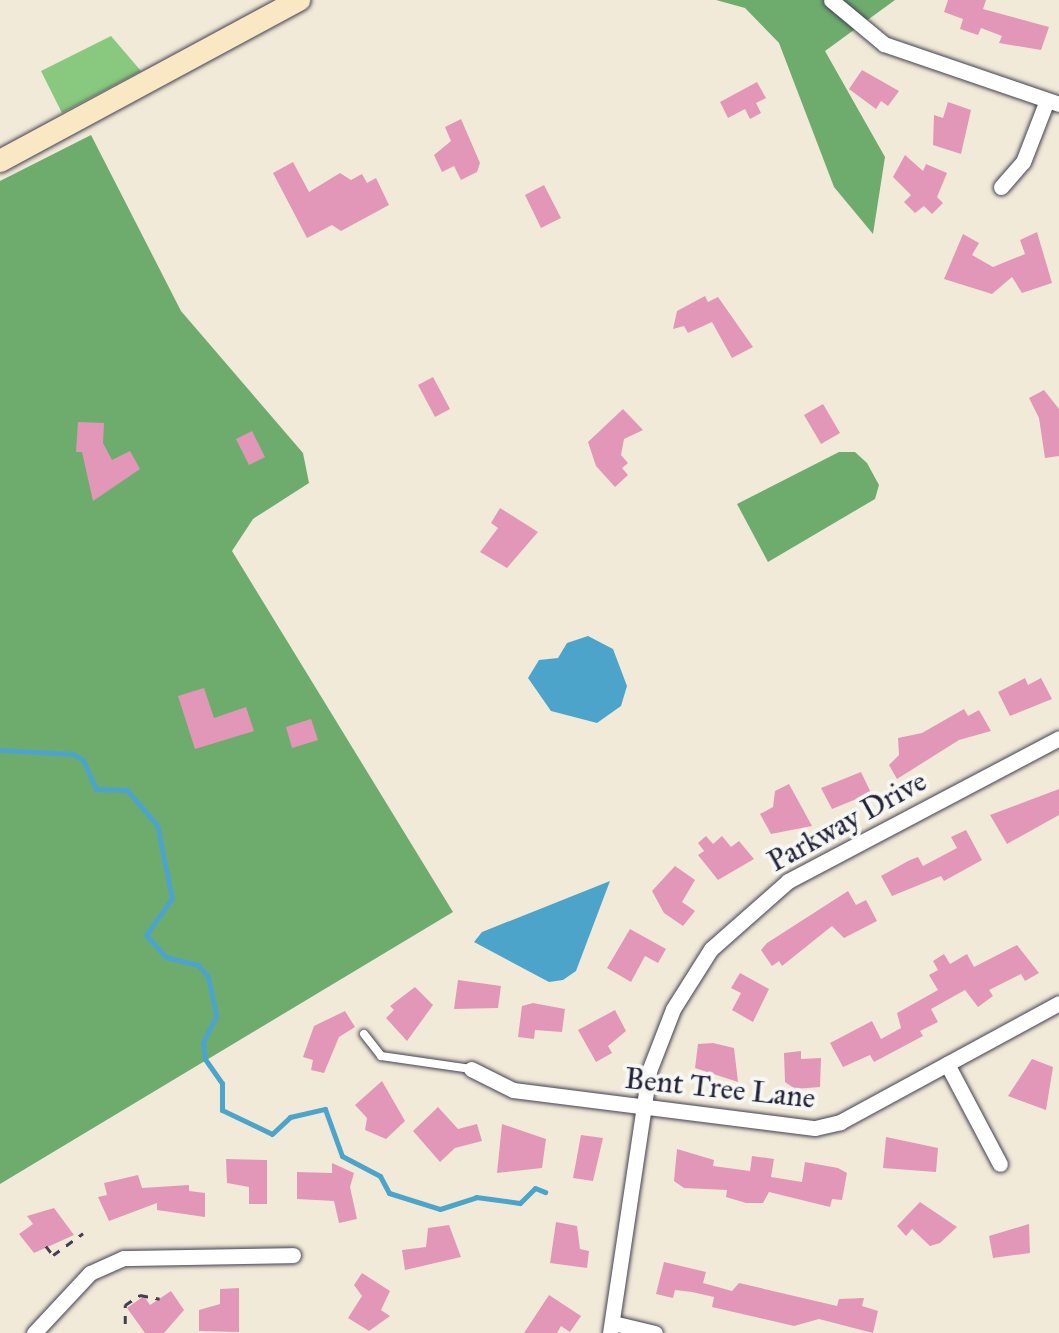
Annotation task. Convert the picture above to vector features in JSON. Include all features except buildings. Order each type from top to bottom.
[{"type":"main road","points":[[0,161],[298,0]]},
{"type":"street","points":[[831,0],[884,44],[1053,101],[1024,162],[1001,187]]},
{"type":"street","name":"Parkway Drive","points":[[612,1328],[642,1110],[673,1008],[725,932],[788,881],[1059,738]]},
{"type":"street","name":"Bent Tree Lane","points":[[470,1069],[512,1090],[642,1110],[815,1128],[840,1122],[1059,1003]]},
{"type":"street","points":[[947,1064],[1000,1164]]},
{"type":"street","points":[[34,1333],[90,1273],[124,1258],[293,1255]]},
{"type":"street","points":[[612,1328],[655,1333]]},
{"type":"lane","points":[[364,1034],[381,1056],[470,1069]]},
{"type":"path","points":[[46,1246],[53,1254],[82,1233]]},
{"type":"path","points":[[125,1324],[125,1305],[140,1295],[160,1299]]},
{"type":"green space","points":[[716,0],[895,0],[825,51],[885,157],[873,234],[834,187],[779,43],[745,8]]},
{"type":"green space","points":[[111,36],[141,71],[62,113],[41,71]]},
{"type":"green space","points":[[91,135],[181,311],[303,453],[309,483],[253,519],[232,551],[453,912],[0,1184],[0,181]]},
{"type":"green space","points":[[839,452],[855,452],[867,463],[879,485],[875,499],[768,562],[737,504]]},
{"type":"water","points":[[588,636],[613,649],[627,686],[621,706],[597,723],[551,711],[528,678],[539,660],[558,658],[567,643]]},
{"type":"water","points":[[610,881],[576,971],[563,980],[549,982],[474,942],[482,932]]},
{"type":"waterway","points":[[0,750],[73,754],[83,760],[96,789],[127,790],[157,825],[172,898],[146,935],[166,957],[198,965],[208,977],[216,1016],[203,1043],[205,1059],[222,1083],[222,1110],[272,1134],[290,1117],[325,1109],[342,1156],[380,1176],[389,1193],[440,1209],[476,1197],[520,1203],[535,1188],[545,1192]]}]
